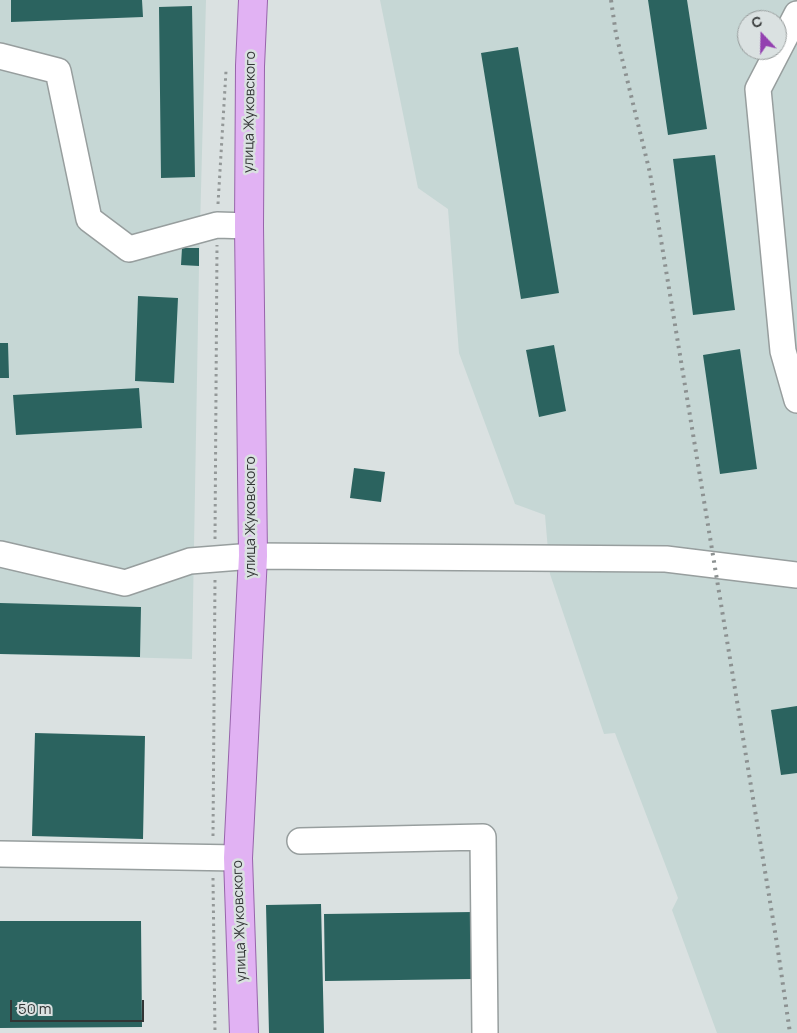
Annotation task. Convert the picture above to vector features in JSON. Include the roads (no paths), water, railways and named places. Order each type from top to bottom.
[{"type":"main road","name":"улица Жуковского","points":[[244,1033],[226,858],[253,556],[249,226],[250,66],[253,0]]},
{"type":"lane","points":[[797,14],[758,89],[783,351],[797,400]]},
{"type":"lane","points":[[0,56],[58,71],[89,219],[129,249],[217,225],[249,226]]},
{"type":"lane","points":[[0,554],[125,583],[190,561],[253,556],[666,559],[797,574]]},
{"type":"lane","points":[[300,841],[483,837],[485,1033]]},
{"type":"lane","points":[[0,854],[226,858]]},
{"type":"railway","points":[[611,0],[616,34],[650,173],[790,1033]]}]
